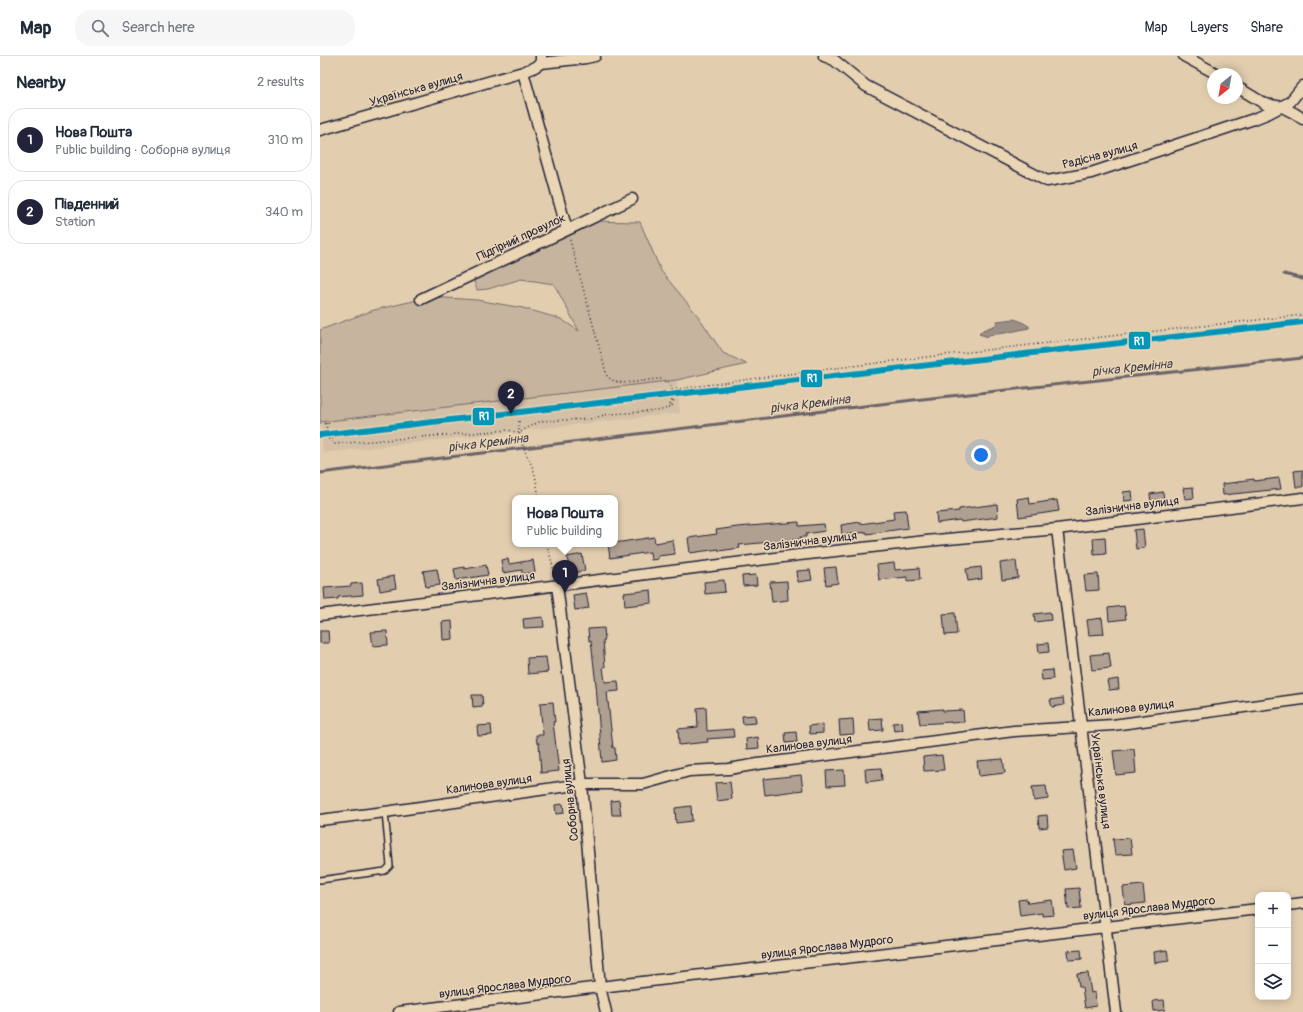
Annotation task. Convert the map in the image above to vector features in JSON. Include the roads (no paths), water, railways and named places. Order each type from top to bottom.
[{"type":"street","name":"Українська вулиця","points":[[320,130],[523,72],[533,68],[542,59],[586,58],[595,56]]},
{"type":"street","name":"Радісна вулиця","points":[[824,56],[834,60],[866,86],[1047,180],[1091,173],[1254,119],[1290,102],[1303,86]]},
{"type":"street","points":[[1184,56],[1207,69]]},
{"type":"street","points":[[523,72],[568,230]]},
{"type":"street","points":[[1243,91],[1265,104],[1282,107],[1303,119]]},
{"type":"street","name":"Підгірний провулок","points":[[421,299],[632,199]]},
{"type":"street","name":"Залізнична вулиця","points":[[320,615],[831,552],[926,541],[1057,529],[1303,498]]},
{"type":"street","name":"Українська вулиця","points":[[1057,529],[1116,1012]]},
{"type":"street","name":"Соборна вулиця","points":[[557,585],[582,784],[600,987],[606,1012]]},
{"type":"street","name":"Калинова вулиця","points":[[320,820],[582,784],[642,784],[690,771],[730,769],[758,764],[1014,731],[1113,724],[1303,699]]},
{"type":"street","points":[[1291,905],[1303,903]]},
{"type":"street","name":"вулиця Ярослава Мудрого","points":[[399,1012],[1255,908]]},
{"type":"lane","points":[[320,880],[386,871],[390,866],[385,812]]},
{"type":"waterway","points":[[1284,274],[1303,279]]},
{"type":"waterway","name":"річка Кремінна","points":[[320,473],[913,400],[1303,358]]},
{"type":"place","name":"Південний","points":[[511,414]]},
{"type":"place","name":"Нова Пошта","points":[[565,593]]}]
